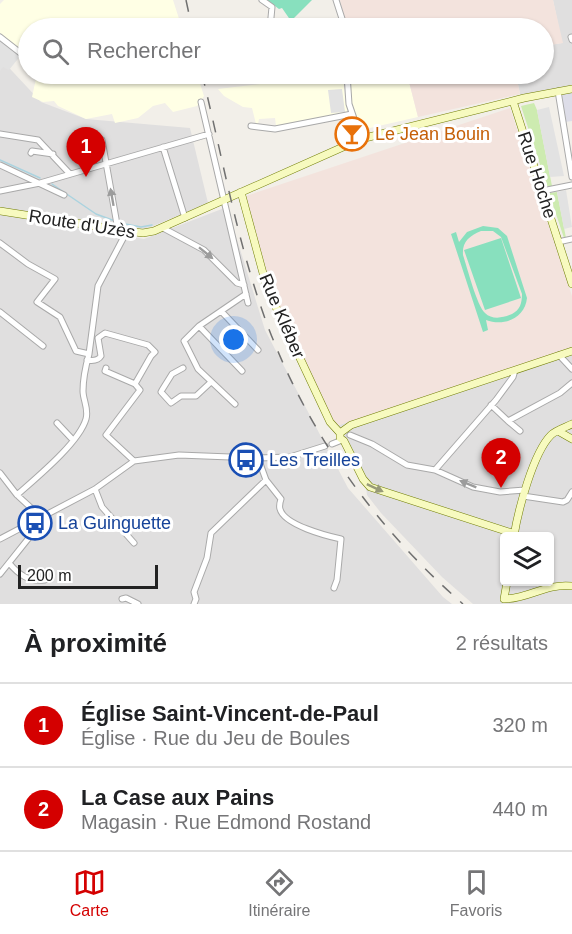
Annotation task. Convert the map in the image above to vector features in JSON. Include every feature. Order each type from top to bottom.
[{"type":"street","points":[[262,0],[272,6],[271,18]]},
{"type":"street","points":[[336,0],[342,18]]},
{"type":"street","points":[[0,38],[18,51]]},
{"type":"street","points":[[347,84],[347,97],[361,139]]},
{"type":"street","name":"Route d'Uzès","points":[[0,211],[143,233],[163,228],[361,139],[513,101],[572,89]]},
{"type":"street","points":[[558,91],[572,177]]},
{"type":"street","name":"Rue Hoche","points":[[513,101],[572,284]]},
{"type":"street","points":[[201,102],[227,199],[248,303]]},
{"type":"street","points":[[251,126],[275,129],[352,114]]},
{"type":"street","points":[[0,134],[38,140],[70,174]]},
{"type":"street","points":[[0,191],[40,183],[209,134]]},
{"type":"street","points":[[102,140],[118,230]]},
{"type":"street","points":[[163,147],[185,218]]},
{"type":"street","points":[[32,153],[32,151],[52,154]]},
{"type":"street","points":[[0,165],[63,195]]},
{"type":"street","points":[[542,191],[572,185]]},
{"type":"street","name":"Rue Kléber","points":[[241,192],[262,273],[272,300],[330,422],[344,436],[363,479],[370,487],[505,532]]},
{"type":"street","points":[[163,228],[204,250],[237,283],[244,285]]},
{"type":"street","points":[[17,495],[73,441],[86,420],[87,412],[83,391],[98,286],[127,231]]},
{"type":"street","points":[[558,242],[572,239]]},
{"type":"street","points":[[0,243],[28,264],[55,279],[37,303],[60,317],[76,351],[94,361],[99,358],[101,352],[99,338],[105,333],[148,345],[155,352],[135,384]]},
{"type":"street","points":[[235,404],[198,369],[184,341],[200,326],[246,294]]},
{"type":"street","points":[[221,311],[258,350]]},
{"type":"street","points":[[0,312],[43,346]]},
{"type":"street","points":[[200,326],[242,371]]},
{"type":"street","points":[[332,444],[344,436],[351,425],[572,351]]},
{"type":"street","points":[[559,355],[572,369]]},
{"type":"street","points":[[106,368],[105,371],[135,384],[140,390],[106,435],[134,461]]},
{"type":"street","points":[[183,368],[172,374],[161,392],[171,403],[181,396],[196,396],[211,382]]},
{"type":"street","points":[[435,470],[491,405],[513,377],[515,370]]},
{"type":"street","points":[[508,421],[560,393],[572,382]]},
{"type":"street","points":[[491,405],[520,431]]},
{"type":"street","points":[[57,423],[73,441]]},
{"type":"street","points":[[515,532],[524,493],[547,441],[552,434],[572,424]]},
{"type":"street","points":[[558,431],[572,439]]},
{"type":"street","points":[[344,436],[372,444],[407,465],[435,470],[485,490],[524,493],[563,502],[572,492]]},
{"type":"street","points":[[0,539],[95,489],[134,461],[179,455],[290,457],[325,446]]},
{"type":"street","points":[[258,458],[266,480],[280,499],[279,508],[283,515],[298,525],[341,539],[337,580],[334,588]]},
{"type":"street","points":[[0,473],[17,495],[41,517]]},
{"type":"street","points":[[194,604],[196,599],[194,592],[207,558],[211,533],[266,480]]},
{"type":"street","points":[[95,489],[102,507],[134,543]]},
{"type":"street","points":[[0,574],[40,524],[41,517]]},
{"type":"street","points":[[9,563],[26,578],[37,581],[45,580]]},
{"type":"street","points":[[504,599],[506,586]]},
{"type":"street","points":[[497,604],[504,599],[512,599],[548,586],[572,586]]},
{"type":"street","points":[[122,599],[126,598],[138,604]]},
{"type":"shaded area","points":[[4,0],[173,0],[179,18],[18,18],[18,48],[0,33],[0,4]]},
{"type":"shaded area","points":[[340,0],[553,0],[563,43],[554,44],[554,18],[344,18]]},
{"type":"shaded area","points":[[553,0],[572,0],[572,92],[520,101],[518,84],[554,84],[554,44],[562,43]]},
{"type":"shaded area","points":[[0,38],[18,53],[18,59],[9,70],[3,67],[0,71]]},
{"type":"shaded area","points":[[0,58],[18,77],[18,84],[24,84],[41,102],[86,119],[190,128],[208,203],[146,229],[0,208]]},
{"type":"shaded area","points":[[35,84],[200,84],[204,96],[197,106],[173,112],[165,103],[153,106],[138,118],[115,123],[112,114],[86,119],[58,106],[54,101],[43,102],[32,97]]},
{"type":"shaded area","points":[[260,84],[344,84],[348,109],[346,113],[276,126],[275,118],[259,119],[256,124],[252,108],[243,107],[224,96],[218,89]]},
{"type":"shaded area","points":[[350,84],[410,84],[418,117],[361,130],[350,98]]},
{"type":"shaded area","points":[[410,84],[518,84],[520,94],[418,117]]},
{"type":"shaded area","points":[[342,89],[345,112],[331,113],[328,90]]},
{"type":"shaded area","points":[[572,92],[572,121],[565,122],[562,97],[563,94]]},
{"type":"shaded area","points":[[549,107],[564,176],[550,177],[537,110]]},
{"type":"shaded area","points":[[510,108],[572,296],[572,348],[336,426],[273,295],[246,196]]},
{"type":"shaded area","points":[[566,190],[572,227],[564,229],[557,192]]},
{"type":"shaded area","points":[[227,207],[265,330],[348,488],[443,597],[452,604],[0,604],[0,214],[144,239]]},
{"type":"shaded area","points":[[572,348],[572,604],[473,604],[442,577],[381,513],[367,495],[366,487],[336,426]]},
{"type":"green space","points":[[267,0],[312,0],[294,18],[289,18],[282,8],[279,9]]},
{"type":"green space","points":[[534,103],[552,186],[547,186],[521,106]]},
{"type":"green space","points":[[557,192],[566,238],[564,238],[549,193]]},
{"type":"green space","points":[[483,226],[498,228],[507,236],[527,298],[518,316],[500,322],[486,320],[488,330],[483,332],[451,234],[456,232],[459,242],[467,232]],"holes":[[[481,231],[493,231],[501,237],[522,294],[519,308],[512,314],[498,318],[491,317],[482,309],[463,255],[465,243],[470,237]]]},
{"type":"green space","points":[[501,238],[521,298],[485,310],[464,250]]},
{"type":"waterway","points":[[0,160],[40,178]]},
{"type":"waterway","points":[[52,184],[96,214],[115,221]]},
{"type":"waterway","points":[[120,223],[141,227],[152,225]]},
{"type":"railway","points":[[186,0],[190,18]]},
{"type":"railway","points":[[204,84],[252,278],[277,350],[296,391],[342,469],[369,506],[430,573],[463,604]]},
{"type":"place","name":"Le Jean Bouin","points":[[352,134]]},
{"type":"place","name":"Église Saint-Vincent-de-Paul","points":[[86,177]]},
{"type":"place","name":"Les Treilles","points":[[246,460]]},
{"type":"place","name":"La Case aux Pains","points":[[501,488]]},
{"type":"place","name":"La Guinguette","points":[[35,523]]}]
